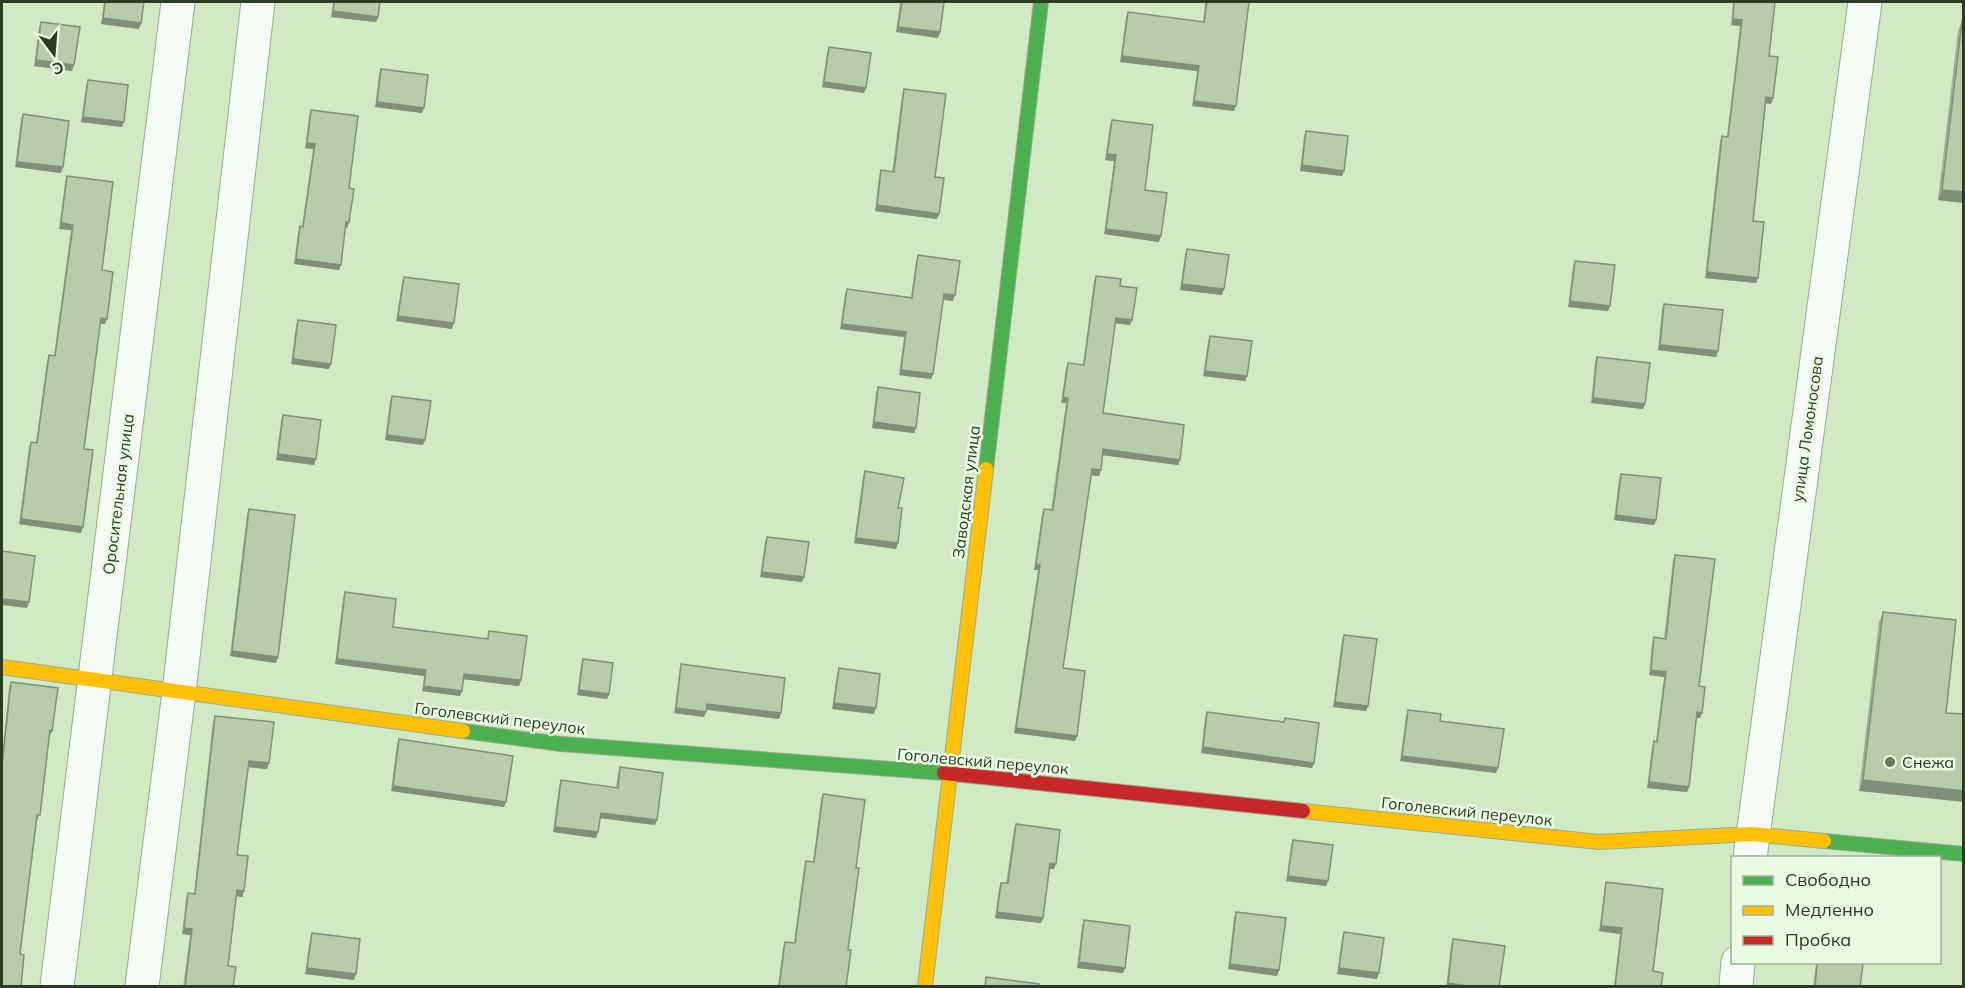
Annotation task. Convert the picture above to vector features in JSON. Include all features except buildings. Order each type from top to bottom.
[{"type":"street","name":"Оросительная улица","points":[[57,987],[178,2]]},
{"type":"street","points":[[142,987],[179,692],[258,2]]},
{"type":"street","name":"Заводская улица","points":[[925,987],[1041,2]]},
{"type":"street","name":"улица Ломоносова","points":[[1751,846],[1865,2]]},
{"type":"street","name":"Гоголевский переулок","points":[[2,667],[561,744],[949,773],[1599,842],[1964,854]]},
{"type":"street","points":[[1736,987],[1738,964]]},
{"type":"traffic: fast","points":[[986,469],[1041,2]]},
{"type":"traffic: fast","points":[[463,731],[561,744],[944,773]]},
{"type":"traffic: fast","points":[[1824,841],[1964,854]]},
{"type":"traffic: slow","points":[[925,986],[986,469]]},
{"type":"traffic: slow","points":[[2,667],[463,731]]},
{"type":"traffic: slow","points":[[1303,811],[1599,842],[1752,834],[1824,841]]},
{"type":"traffic: jam","points":[[944,773],[1303,811]]},
{"type":"place","name":"Снежа","points":[[1890,762]]}]
